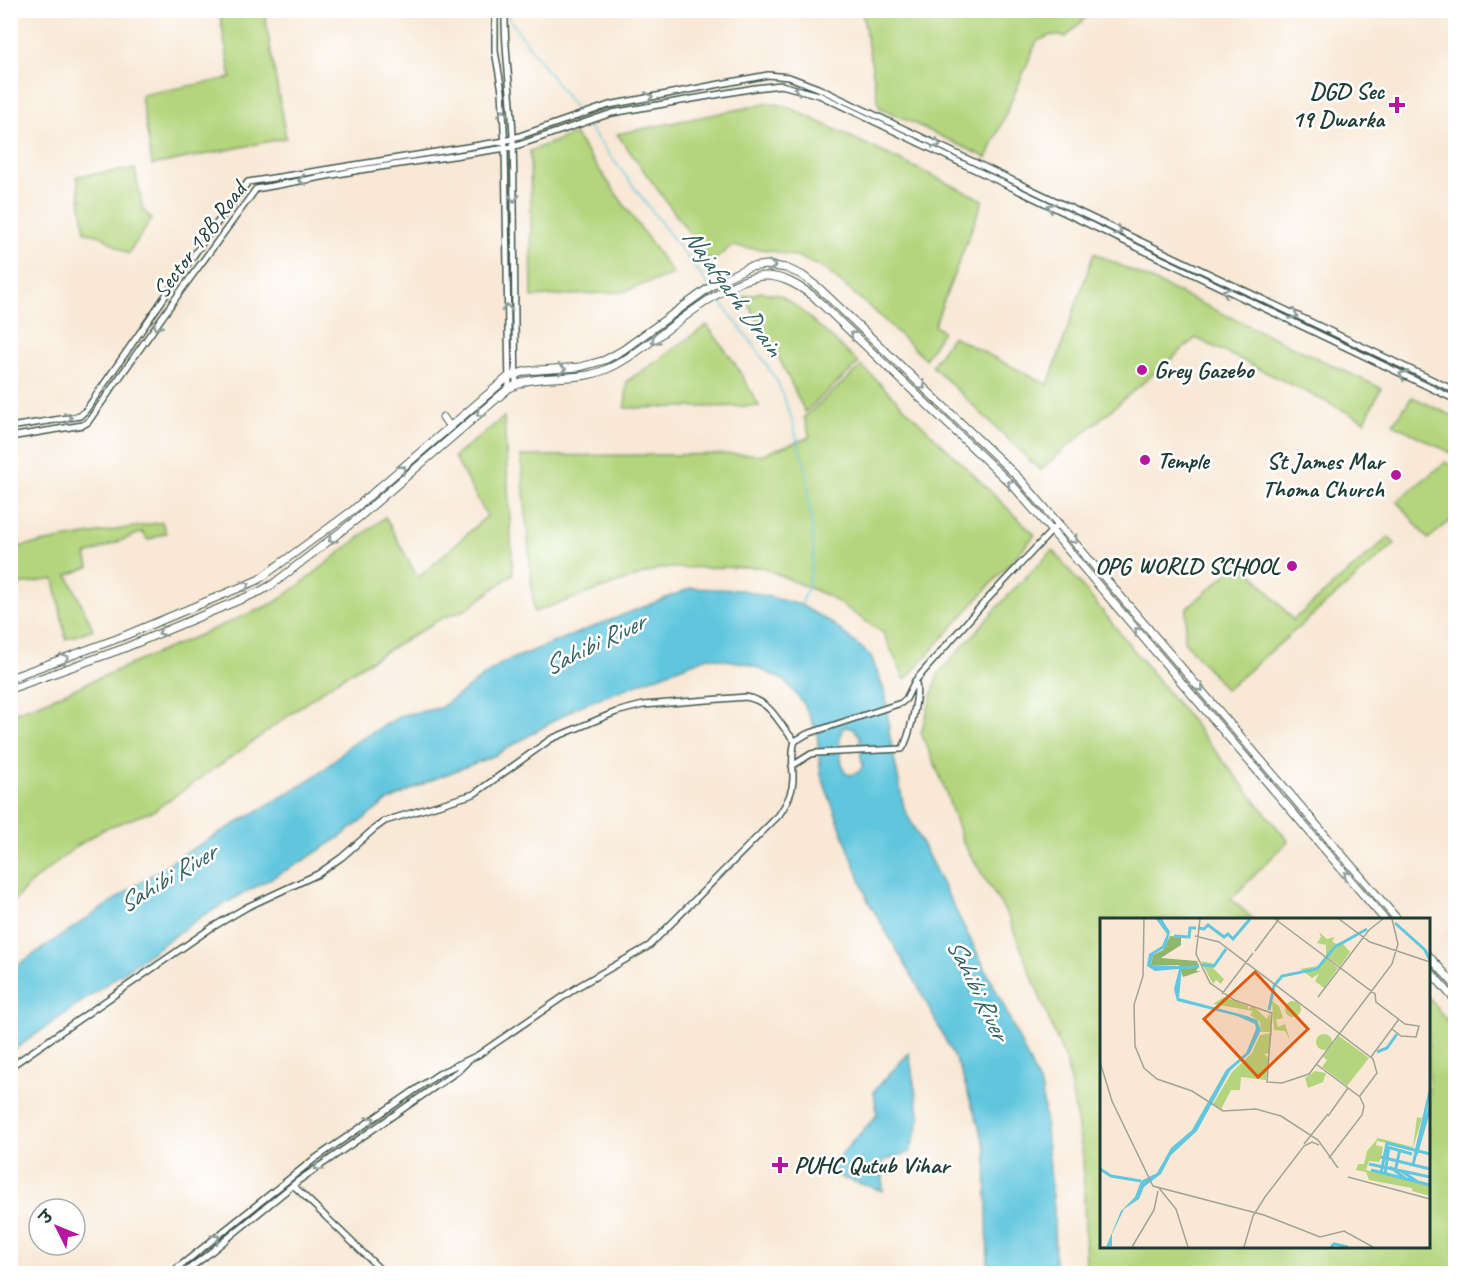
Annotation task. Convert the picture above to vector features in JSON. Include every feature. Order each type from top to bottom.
[{"type":"main road","points":[[10,678],[119,639],[258,580],[353,510],[512,376],[526,371],[580,367],[605,360],[630,345],[717,282],[748,267],[767,265],[786,268],[802,275],[819,288],[1021,480],[1396,918]]},
{"type":"main road","points":[[10,689],[122,649],[273,584],[357,519],[513,386],[528,381],[581,378],[606,370],[627,360],[723,290],[753,277],[768,276],[797,285],[813,296],[1015,488],[1383,918]]},
{"type":"main road","points":[[443,417],[450,426]]},
{"type":"main road","points":[[1430,957],[1455,986]]},
{"type":"main road","points":[[1430,971],[1455,1001]]},
{"type":"street","points":[[495,10],[495,51],[502,91],[505,144],[513,386]]},
{"type":"street","points":[[505,10],[504,35],[513,138],[512,376]]},
{"type":"street","points":[[505,144],[513,138],[592,109],[753,77],[768,75],[789,77],[828,92],[1455,391]]},
{"type":"street","points":[[505,144],[513,147],[598,117],[755,88],[781,85],[799,89],[819,95],[1455,400]]},
{"type":"street","name":"Sector 18B Road","points":[[10,427],[80,416],[86,410],[205,239],[248,182],[505,144]]},
{"type":"street","name":"Sector 18B Road","points":[[10,437],[83,425],[88,422],[256,189],[505,144]]},
{"type":"street","points":[[1132,246],[1136,240]]},
{"type":"street","points":[[795,741],[807,734],[896,706],[906,699],[915,681],[1059,523]]},
{"type":"street","points":[[792,766],[816,753],[904,747],[918,690],[915,681]]},
{"type":"street","points":[[10,1067],[211,928],[247,907],[318,874],[379,825],[474,794],[488,786],[537,747],[567,731],[643,705],[746,697],[760,700],[766,705],[795,741],[793,781],[787,802],[780,815],[654,942],[585,982],[511,1034],[468,1060],[440,1072],[313,1160],[170,1274]]},
{"type":"street","points":[[182,1274],[293,1185],[458,1071],[468,1060]]},
{"type":"street","points":[[293,1185],[385,1274]]},
{"type":"green space","points":[[248,10],[264,11],[286,138],[152,165],[141,95],[231,78],[220,15]]},
{"type":"green space","points":[[862,10],[1092,11],[1066,37],[1052,35],[1037,41],[987,158],[879,107]]},
{"type":"green space","points":[[770,103],[786,106],[983,200],[934,326],[943,331],[925,359],[879,315],[826,270],[799,257],[767,250],[731,246],[711,263],[617,134]]},
{"type":"green space","points":[[574,134],[673,274],[622,292],[532,297],[530,151]]},
{"type":"green space","points":[[135,169],[143,210],[152,219],[128,254],[101,236],[85,232],[77,176]]},
{"type":"green space","points":[[1094,253],[1381,388],[1365,421],[1196,338],[1040,470],[932,366],[952,336],[1048,385]]},
{"type":"green space","points":[[761,292],[780,295],[800,309],[859,363],[805,412],[776,352],[744,297]]},
{"type":"green space","points":[[707,325],[734,362],[759,406],[625,408],[627,381]]},
{"type":"green space","points":[[862,366],[1035,535],[905,680],[883,633],[830,597],[761,567],[661,568],[534,612],[521,456],[763,454],[810,437],[804,417]]},
{"type":"green space","points":[[1412,397],[1455,417],[1455,455],[1393,424]]},
{"type":"green space","points":[[504,417],[513,574],[467,609],[442,618],[336,681],[153,811],[104,829],[77,846],[32,882],[11,904],[11,714],[274,603],[385,517],[418,578],[487,516],[454,457]]},
{"type":"green space","points":[[1446,462],[1455,468],[1455,517],[1428,539],[1397,501]]},
{"type":"green space","points":[[162,522],[166,533],[148,540],[142,532],[86,555],[89,567],[68,575],[93,629],[66,639],[54,579],[11,586],[11,548]]},
{"type":"green space","points":[[1389,537],[1395,544],[1226,690],[1184,641],[1187,608],[1242,561],[1293,620]]},
{"type":"green space","points":[[1053,550],[1288,841],[1231,899],[1252,918],[1100,918],[1100,1248],[1430,1248],[1430,999],[1455,1030],[1455,1273],[1086,1273],[1083,1156],[1067,1065],[1008,916],[963,843],[942,781],[921,733],[938,674],[1012,591]]},
{"type":"water","name":"Sahibi River","points":[[691,588],[742,590],[801,605],[833,624],[871,656],[886,696],[889,732],[904,808],[1000,998],[1042,1090],[1054,1209],[1055,1273],[988,1273],[986,1149],[960,1069],[919,988],[868,901],[821,775],[817,733],[804,704],[785,681],[749,664],[708,657],[577,707],[496,755],[429,781],[386,802],[342,836],[301,862],[204,915],[11,1052],[11,972],[22,962],[177,858],[300,786],[326,768],[349,746],[402,715],[440,708],[502,663]],"holes":[[[846,727],[853,729],[860,736],[863,765],[859,772],[850,775],[845,773],[843,768],[840,740],[842,729]]]},
{"type":"water","points":[[909,1053],[920,1119],[910,1152],[883,1161],[883,1191],[830,1174],[836,1160],[877,1115],[874,1091]]},
{"type":"waterway","name":"Najafgarh Drain","points":[[507,16],[579,114]]},
{"type":"waterway","name":"Najafgarh Drain","points":[[587,125],[709,286]]},
{"type":"waterway","name":"Najafgarh Drain","points":[[717,297],[757,350],[778,383],[791,417],[806,470],[814,552],[808,586],[801,605]]},
{"type":"place","name":"DGD Sec 19 Dwarka","points":[[1397,105]]},
{"type":"place","name":"Grey Gazebo","points":[[1142,370]]},
{"type":"place","name":"Temple","points":[[1145,460]]},
{"type":"place","name":"St James Mar Thoma Church","points":[[1396,475]]},
{"type":"place","name":"OPG WORLD SCHOOL","points":[[1292,566]]},
{"type":"place","name":"PUHC Qutub Vihar","points":[[780,1165]]}]
